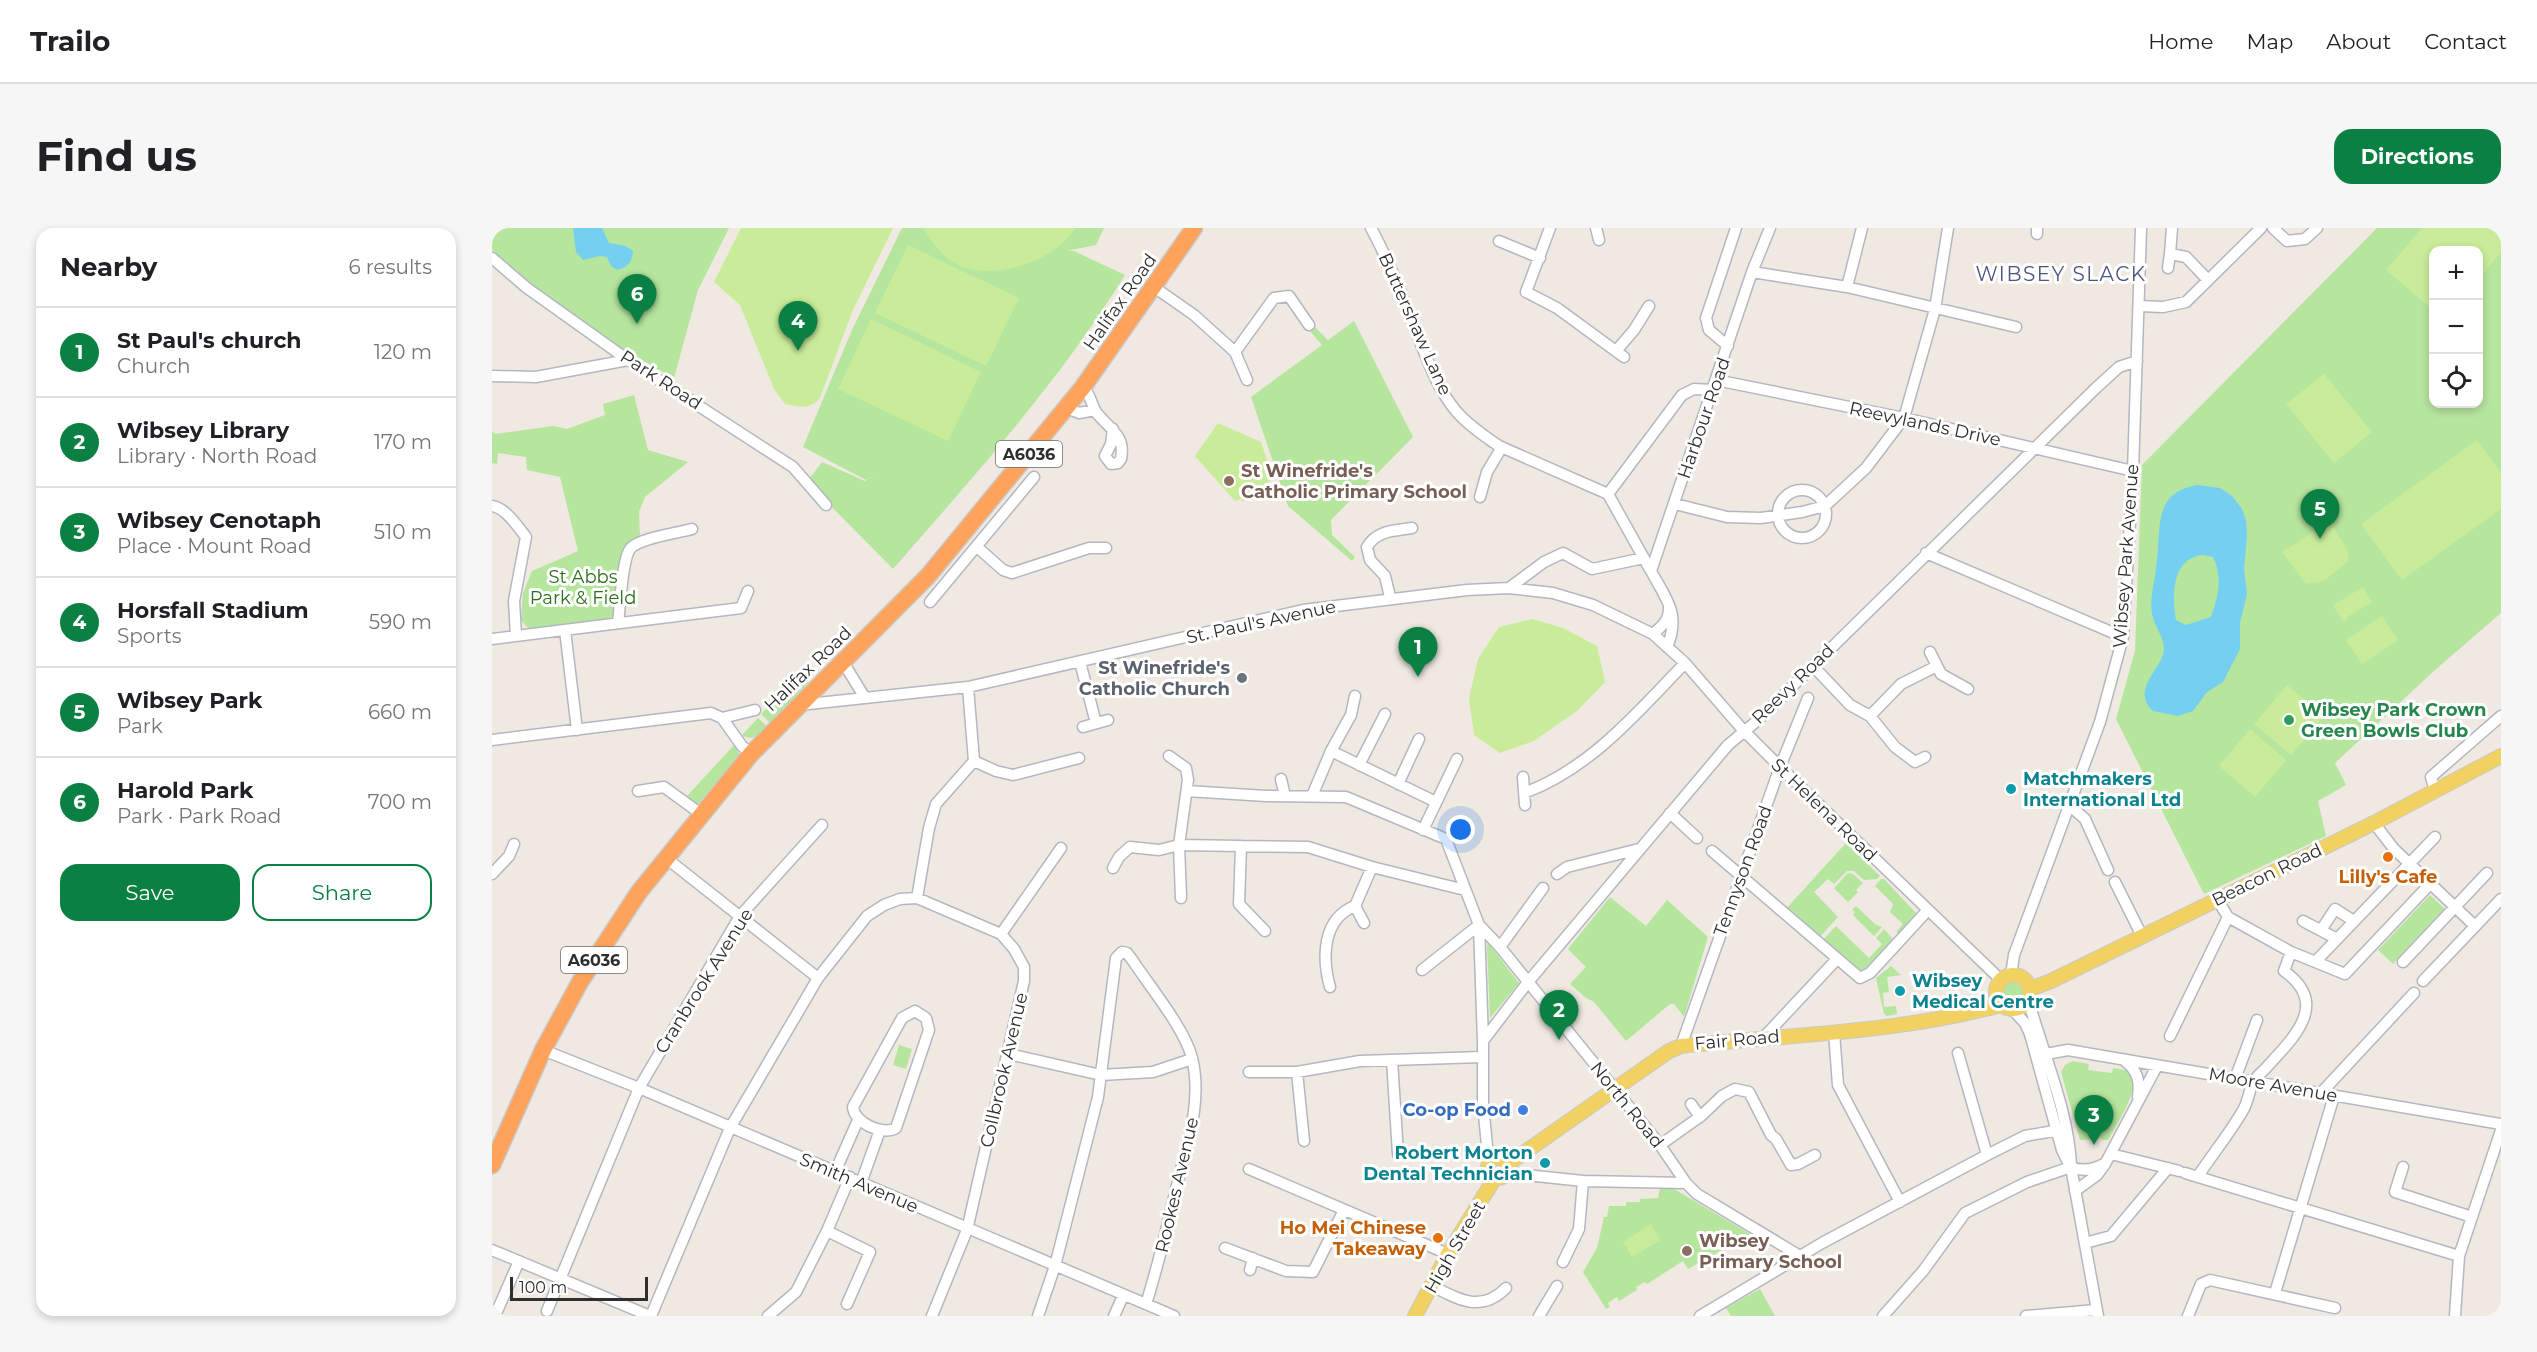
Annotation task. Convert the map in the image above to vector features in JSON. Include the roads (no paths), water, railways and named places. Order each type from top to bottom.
[{"type":"highway","name":"Halifax Road","points":[[492,1165],[543,1050],[580,982],[617,924],[666,858],[752,754],[928,576],[1083,387],[1194,228]]},
{"type":"main road","name":"Beacon Road","points":[[2029,994],[2374,823],[2501,756]]},
{"type":"main road","points":[[2006,977],[2023,978],[2029,994],[2021,1007],[2006,1007],[1995,993],[2006,977]]},
{"type":"main road","name":"Fair Road","points":[[1503,1172],[1615,1089],[1669,1051],[1681,1046],[1834,1032],[1951,1017],[2006,1007]]},
{"type":"main road","points":[[1492,1159],[1500,1157],[1503,1172]]},
{"type":"main road","name":"High Street","points":[[1415,1316],[1448,1254],[1503,1172]]},
{"type":"street","name":"Buttershaw Lane","points":[[1371,228],[1383,251],[1441,390],[1464,420],[1502,447],[1608,494]]},
{"type":"street","points":[[1550,228],[1526,292],[1557,308],[1620,354],[1649,306]]},
{"type":"street","points":[[1596,228],[1599,240]]},
{"type":"street","points":[[1728,346],[1710,330],[1706,318],[1736,228]]},
{"type":"street","name":"Harbour Road","points":[[1651,571],[1752,272],[1770,228]]},
{"type":"street","points":[[1847,288],[1862,228]]},
{"type":"street","points":[[1675,504],[1727,517],[1761,518],[1825,506],[1866,468],[1904,418],[1935,309],[1948,228]]},
{"type":"street","name":"Wibsey Park Avenue","points":[[2006,977],[2100,722],[2123,637],[2133,471],[2141,228]]},
{"type":"street","points":[[2168,268],[2172,228]]},
{"type":"street","points":[[2139,306],[2163,307],[2186,302],[2261,228]]},
{"type":"street","points":[[2273,228],[2287,242],[2305,239],[2317,228]]},
{"type":"street","points":[[1499,241],[1540,258]]},
{"type":"street","points":[[2170,254],[2186,257],[2208,280]]},
{"type":"street","name":"Park Road","points":[[492,258],[527,288],[628,360],[793,467],[826,506]]},
{"type":"street","points":[[1752,272],[1847,288],[2016,327]]},
{"type":"street","points":[[1154,287],[1194,315],[1235,352],[1247,380]]},
{"type":"street","points":[[1235,352],[1274,298],[1288,296],[1309,325]]},
{"type":"street","points":[[492,376],[536,377],[628,360]]},
{"type":"street","name":"Reevy Road","points":[[1483,1041],[1528,982],[1639,849],[1743,730],[1758,720],[2034,447],[2120,367],[2137,361]]},
{"type":"street","name":"Reevylands Drive","points":[[1608,494],[1682,395],[1694,389],[1715,385],[1904,418],[2133,471]]},
{"type":"street","points":[[1083,387],[1091,398],[1095,410],[1113,429]]},
{"type":"street","points":[[1066,408],[1079,413],[1095,410]]},
{"type":"street","points":[[1480,497],[1487,472],[1502,447]]},
{"type":"street","points":[[930,602],[1034,477]]},
{"type":"street","points":[[1801,489],[1816,494],[1825,506],[1825,522],[1814,535],[1806,538],[1790,536],[1784,530],[1777,515],[1778,507],[1786,495],[1801,489]]},
{"type":"street","points":[[1608,494],[1670,605],[1674,626],[1667,647]]},
{"type":"street","points":[[492,506],[496,506],[513,520],[526,537],[514,601],[516,635]]},
{"type":"street","points":[[984,509],[998,522]]},
{"type":"street","points":[[1390,597],[1385,576],[1370,560],[1367,547],[1373,537],[1382,533],[1412,528]]},
{"type":"street","points":[[618,623],[626,560],[630,549],[641,542],[692,529]]},
{"type":"street","points":[[977,547],[1004,570],[1012,573],[1089,548],[1106,548]]},
{"type":"street","points":[[1509,588],[1544,562],[1563,553],[1592,569],[1644,558]]},
{"type":"street","points":[[1926,553],[2123,637]]},
{"type":"street","name":"St. Paul's Avenue","points":[[799,705],[968,687],[1303,610],[1390,597],[1509,588],[1553,593],[1593,605],[1653,634]]},
{"type":"street","points":[[492,639],[741,608],[747,591]]},
{"type":"street","points":[[1653,634],[1669,617],[1670,605]]},
{"type":"street","points":[[565,630],[577,730]]},
{"type":"street","name":"St Helena Road","points":[[1653,634],[1685,663],[1743,730],[1928,911],[2006,977]]},
{"type":"street","points":[[1930,652],[1935,667],[1941,675],[1968,689]]},
{"type":"street","points":[[843,662],[865,698]]},
{"type":"street","points":[[1080,663],[1096,723]]},
{"type":"street","points":[[1524,793],[1543,786],[1575,767],[1629,721],[1685,663]]},
{"type":"street","points":[[1813,666],[1850,705],[1870,716],[1894,747],[1916,762],[1925,757]]},
{"type":"street","points":[[1870,716],[1901,684],[1935,667]]},
{"type":"street","points":[[492,1250],[651,1316],[730,1128],[818,978],[867,916],[884,905],[900,899],[917,898],[929,828],[936,804],[974,761],[968,687]]},
{"type":"street","points":[[1312,796],[1351,715],[1355,696]]},
{"type":"street","name":"Tennyson Road","points":[[1681,1046],[1780,767],[1808,698]]},
{"type":"street","points":[[722,718],[755,710]]},
{"type":"street","points":[[492,740],[711,713],[722,718],[742,746],[752,754]]},
{"type":"street","points":[[1359,765],[1385,714]]},
{"type":"street","points":[[2435,791],[2431,777],[2501,716]]},
{"type":"street","points":[[1083,727],[1108,720]]},
{"type":"street","points":[[1398,784],[1419,740]]},
{"type":"street","points":[[1332,751],[1436,802]]},
{"type":"street","points":[[1170,756],[1186,768],[1188,780],[1179,845],[1181,898]]},
{"type":"street","points":[[974,761],[996,771],[1013,775],[1080,758]]},
{"type":"street","points":[[1423,830],[1457,759]]},
{"type":"street","points":[[1523,777],[1525,805]]},
{"type":"street","points":[[1281,779],[1285,796]]},
{"type":"street","points":[[639,791],[663,787],[701,814]]},
{"type":"street","points":[[1186,791],[1346,797],[1446,839],[1479,925],[1485,1137],[1492,1159]]},
{"type":"street","points":[[2069,805],[2085,819],[2108,870]]},
{"type":"street","points":[[1670,813],[1697,838]]},
{"type":"street","points":[[2374,823],[2394,849],[2475,926]]},
{"type":"street","name":"Cranbrook Avenue","points":[[547,1311],[639,1088],[740,916],[822,825]]},
{"type":"street","points":[[2316,961],[2435,837]]},
{"type":"street","points":[[492,874],[509,856],[514,844]]},
{"type":"street","points":[[1113,868],[1119,857],[1130,847],[1159,850],[1179,845],[1308,847],[1372,867],[1465,890]]},
{"type":"street","points":[[1240,846],[1239,904],[1265,931]]},
{"type":"street","points":[[1001,934],[1061,848]]},
{"type":"street","points":[[1557,873],[1567,867],[1639,849]]},
{"type":"street","points":[[1712,851],[1860,978],[1870,973],[1928,911]]},
{"type":"street","points":[[666,858],[818,978]]},
{"type":"street","points":[[1330,987],[1325,971],[1328,931],[1344,910],[1355,906],[1372,867]]},
{"type":"street","points":[[2403,962],[2487,873]]},
{"type":"street","points":[[2115,882],[2142,936]]},
{"type":"street","points":[[2217,899],[2228,917],[2291,952],[2345,974],[2430,884]]},
{"type":"street","points":[[1500,947],[1543,888]]},
{"type":"street","name":"Collbrook Avenue","points":[[917,898],[1001,934],[1014,949],[1024,967],[1024,981],[1009,1054],[967,1230],[933,1316]]},
{"type":"street","points":[[2423,981],[2501,899]]},
{"type":"street","points":[[1355,906],[1364,923]]},
{"type":"street","points":[[2321,930],[2335,909],[2354,921]]},
{"type":"street","points":[[2170,1036],[2228,917]]},
{"type":"street","points":[[2303,921],[2337,939]]},
{"type":"street","points":[[1422,970],[1479,925]]},
{"type":"street","name":"North Road","points":[[1479,925],[1500,947],[1660,1145],[1686,1183],[1697,1194],[1800,1256]]},
{"type":"street","points":[[2198,1176],[2242,1112],[2250,1096],[2253,1082],[2301,1025],[2307,1006],[2304,992],[2297,980],[2284,971],[2291,952]]},
{"type":"street","name":"Rookes Avenue","points":[[1101,1075],[1116,958],[1118,954],[1127,953],[1186,1041],[1192,1059],[1194,1114],[1157,1271],[1146,1304]]},
{"type":"street","points":[[1764,1037],[1838,959]]},
{"type":"street","points":[[2321,1093],[2414,993]]},
{"type":"street","points":[[2026,1316],[2097,1313],[2071,1167],[2062,1150],[2061,1130],[2046,1054],[2029,994]]},
{"type":"street","points":[[2006,1007],[2025,1023],[2030,1034],[2061,1130]]},
{"type":"street","points":[[915,1011],[921,1014],[926,1018],[929,1030],[896,1128],[893,1131],[880,1130],[858,1120],[853,1114],[853,1107],[902,1018],[915,1011]]},
{"type":"street","points":[[2235,1079],[2257,1020]]},
{"type":"street","points":[[1834,1032],[1838,1085],[1900,1202]]},
{"type":"street","name":"Smith Avenue","points":[[543,1050],[639,1088],[850,1177],[967,1230],[1174,1316]]},
{"type":"street","name":"Moore Avenue","points":[[2046,1054],[2068,1050],[2501,1124]]},
{"type":"street","points":[[1958,1053],[1987,1155]]},
{"type":"street","points":[[1009,1054],[1101,1075],[1154,1072],[1192,1059]]},
{"type":"street","points":[[1250,1072],[1297,1071],[1360,1061],[1482,1057]]},
{"type":"street","points":[[1392,1059],[1398,1154]]},
{"type":"street","points":[[2124,1060],[2132,1066],[2138,1076],[2138,1101]]},
{"type":"street","points":[[2075,1191],[2097,1175],[2111,1154],[2157,1066]]},
{"type":"street","points":[[1297,1071],[1304,1141]]},
{"type":"street","points":[[1038,1316],[1055,1266],[1098,1097],[1101,1075]]},
{"type":"street","points":[[1660,1145],[1700,1117],[1722,1096],[1735,1089],[1741,1089],[1749,1092],[1754,1099],[1771,1135],[1776,1139],[1791,1165],[1815,1155]]},
{"type":"street","points":[[2275,1293],[2334,1096]]},
{"type":"street","points":[[1691,1104],[1700,1117]]},
{"type":"street","points":[[836,1172],[858,1120]]},
{"type":"street","points":[[861,1183],[880,1130]]},
{"type":"street","points":[[1700,1316],[1800,1256],[1987,1155],[2025,1136],[2061,1130]]},
{"type":"street","points":[[2466,1316],[2455,1314],[2459,1256],[2501,1130]]},
{"type":"street","points":[[2111,1154],[2198,1176],[2459,1256]]},
{"type":"street","points":[[1883,1316],[1923,1271],[1965,1213],[2027,1182],[2071,1167],[2079,1171],[2104,1164]]},
{"type":"street","points":[[2403,1167],[2395,1192],[2472,1217]]},
{"type":"street","points":[[2085,1243],[2111,1236],[2168,1168]]},
{"type":"street","points":[[1248,1169],[1448,1254]]},
{"type":"street","points":[[1503,1172],[1582,1181],[1686,1183]]},
{"type":"street","points":[[768,1316],[796,1292],[827,1231],[850,1177]]},
{"type":"street","points":[[1563,1262],[1579,1229],[1582,1181]]},
{"type":"street","points":[[1225,1248],[1286,1271],[1313,1272],[1344,1210]]},
{"type":"street","points":[[827,1231],[870,1252],[847,1304]]},
{"type":"street","points":[[1250,1270],[1253,1258]]},
{"type":"street","points":[[495,1316],[519,1261]]},
{"type":"street","points":[[2188,1316],[2201,1284],[2210,1280],[2335,1308]]},
{"type":"street","points":[[1432,1286],[1480,1304],[1495,1299],[1506,1288]]},
{"type":"street","points":[[1539,1316],[1557,1286]]},
{"type":"street","points":[[1114,1316],[1123,1296]]},
{"type":"water","points":[[573,228],[602,228],[609,243],[626,246],[633,251],[632,259],[627,266],[617,270],[611,266],[607,257],[600,256],[583,260],[576,252]]},
{"type":"water","points":[[2197,485],[2220,488],[2232,496],[2242,509],[2246,520],[2247,536],[2244,569],[2247,594],[2240,623],[2240,649],[2223,682],[2207,692],[2193,711],[2178,716],[2153,711],[2145,695],[2146,687],[2163,656],[2164,649],[2151,607],[2160,522],[2167,503],[2173,495]],"holes":[[[2203,555],[2213,557],[2219,580],[2211,617],[2186,625],[2176,620],[2174,590],[2179,571],[2192,558]]]},
{"type":"place","name":"Harold Park","points":[[637,324]]},
{"type":"place","name":"Horsfall Stadium","points":[[798,351]]},
{"type":"place","name":"St Winefride's Catholic Primary School","points":[[1229,481]]},
{"type":"place","name":"Wibsey Park","points":[[2320,539]]},
{"type":"place","name":"St Paul's church","points":[[1418,677]]},
{"type":"place","name":"St Winefride's Catholic Church","points":[[1242,678]]},
{"type":"place","name":"Wibsey Park Crown Green Bowls Club","points":[[2289,720]]},
{"type":"place","name":"Matchmakers International Ltd","points":[[2011,789]]},
{"type":"place","name":"Lilly's Cafe","points":[[2388,857]]},
{"type":"place","name":"Wibsey Medical Centre","points":[[1900,991]]},
{"type":"place","name":"Wibsey Library","points":[[1559,1040]]},
{"type":"place","name":"Co-op Food","points":[[1523,1110]]},
{"type":"place","name":"Wibsey Cenotaph","points":[[2094,1145]]},
{"type":"place","name":"Robert Morton Dental Technician","points":[[1545,1163]]},
{"type":"place","name":"Ho Mei Chinese Takeaway","points":[[1438,1238]]},
{"type":"place","name":"Wibsey Primary School","points":[[1687,1251]]},
{"type":"district","name":"WIBSEY SLACK","points":[[2061,274]]},
{"type":"park label","name":"St Abbs Park & Field","points":[[583,587]]}]
